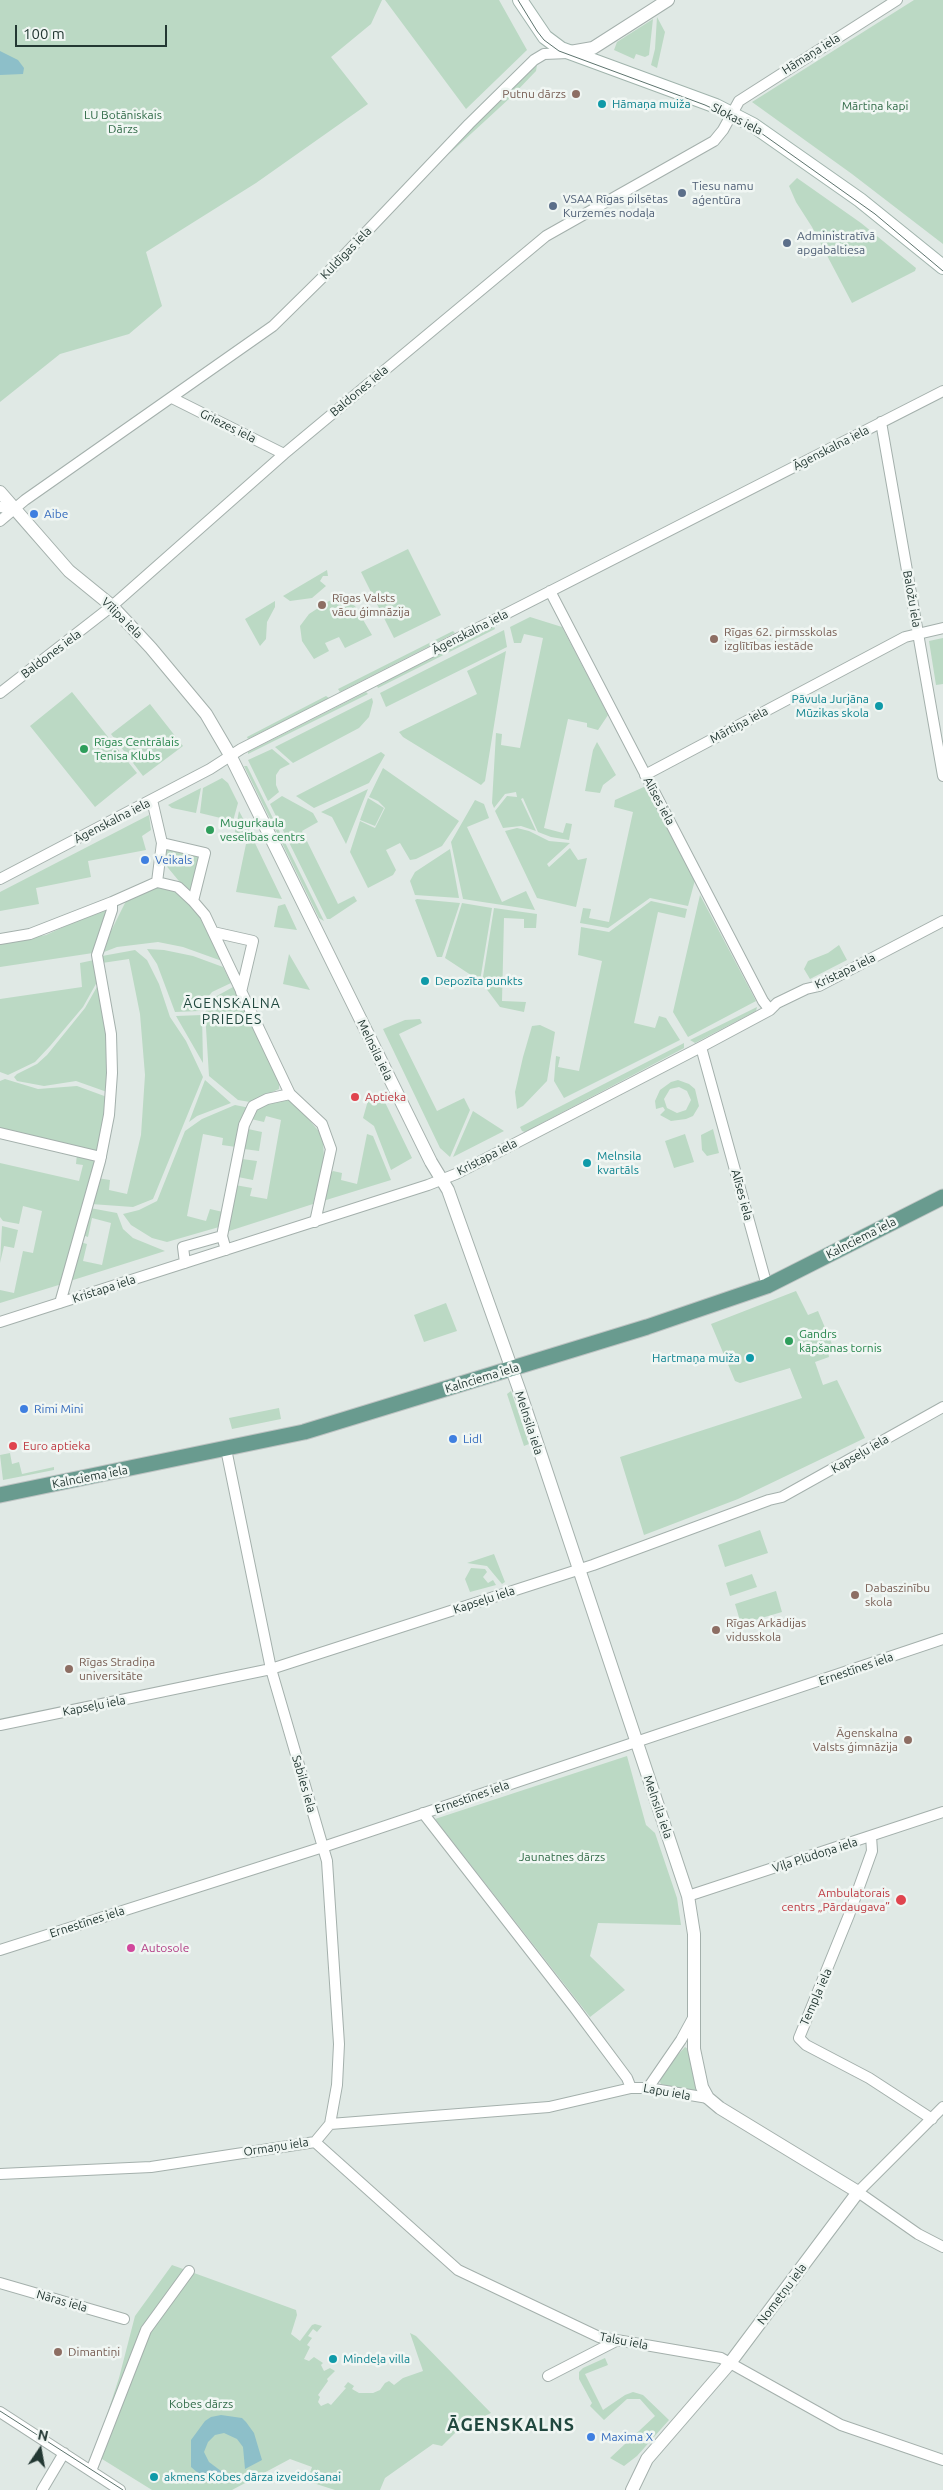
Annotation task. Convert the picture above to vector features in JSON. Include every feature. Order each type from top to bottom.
[{"type":"main road","name":"Slokas iela","points":[[520,0],[545,37],[568,53],[732,114],[768,134],[941,262]]},
{"type":"main road","name":"Kalnciema iela","points":[[0,1494],[271,1441],[351,1420],[647,1327],[767,1286],[943,1197]]},
{"type":"street","name":"Kuldīgas iela","points":[[0,521],[14,509],[273,326],[333,267],[469,124],[534,60],[544,54],[568,53],[593,48],[668,0]]},
{"type":"street","name":"Hāmaņa iela","points":[[732,114],[739,101],[744,97],[897,0]]},
{"type":"street","name":"Baldones iela","points":[[0,694],[112,606],[284,454],[546,236],[714,141],[732,114]]},
{"type":"street","name":"Āgenskalna iela","points":[[0,879],[210,769],[230,755],[943,390]]},
{"type":"street","name":"Griezes iela","points":[[172,398],[284,454]]},
{"type":"street","name":"Baložu iela","points":[[881,422],[943,776]]},
{"type":"street","name":"Vīlipa iela","points":[[0,492],[69,571],[112,606],[151,648],[206,714],[230,755]]},
{"type":"street","points":[[0,507],[14,509]]},
{"type":"street","name":"Alīses iela","points":[[550,591],[763,1001],[770,1010]]},
{"type":"street","name":"Mārtiņa iela","points":[[645,775],[905,637],[943,628]]},
{"type":"street","name":"Melnsila iela","points":[[230,755],[426,1153],[451,1198],[579,1569],[688,1896],[694,1934],[693,2018],[696,2066],[700,2081],[708,2098]]},
{"type":"street","points":[[152,800],[162,843],[157,882]]},
{"type":"street","points":[[162,843],[205,853],[194,901]]},
{"type":"street","points":[[0,940],[30,934],[157,882],[178,887],[194,901],[205,915],[290,1094],[322,1124],[331,1149],[315,1222]]},
{"type":"street","points":[[60,1303],[101,1157],[109,1115],[112,1073],[111,1034],[97,955],[112,910],[112,902]]},
{"type":"street","name":"Kristapa iela","points":[[0,1322],[442,1180],[701,1047],[806,989],[819,986],[943,921]]},
{"type":"street","points":[[213,932],[253,941],[241,992]]},
{"type":"street","name":"Alīses iela","points":[[701,1047],[767,1286]]},
{"type":"street","points":[[226,1250],[222,1236],[244,1126],[254,1106],[267,1099],[290,1094]]},
{"type":"street","points":[[0,1133],[101,1157]]},
{"type":"street","points":[[185,1264],[183,1247],[222,1236]]},
{"type":"street","name":"Kapseļu iela","points":[[0,1725],[271,1669],[579,1569],[769,1500],[782,1497],[943,1407]]},
{"type":"street","name":"Sabiles iela","points":[[226,1450],[271,1669],[323,1847],[328,1877],[339,2044],[337,2085],[330,2124]]},
{"type":"street","name":"Ernestīnes iela","points":[[0,1950],[323,1847],[943,1639]]},
{"type":"street","name":"Viļa Plūdoņa iela","points":[[688,1896],[943,1812]]},
{"type":"street","name":"Lapu iela","points":[[423,1813],[609,2054],[632,2088],[648,2088],[708,2098],[728,2113],[858,2192],[918,2234],[943,2246]]},
{"type":"street","name":"Tempļa iela","points":[[871,1836],[872,1851],[831,1963],[799,2038],[806,2045],[869,2078],[932,2119]]},
{"type":"street","points":[[648,2088],[681,2040],[693,2018]]},
{"type":"street","points":[[330,2124],[480,2114],[549,2107],[632,2088]]},
{"type":"street","name":"Nometņu iela","points":[[632,2490],[647,2459],[730,2362],[858,2192],[943,2108]]},
{"type":"street","name":"Ormaņu iela","points":[[0,2174],[151,2167],[315,2142],[330,2124]]},
{"type":"street","name":"Talsu iela","points":[[315,2142],[458,2270],[599,2337],[721,2358],[841,2425],[943,2460]]},
{"type":"street","points":[[91,2471],[146,2330],[189,2271]]},
{"type":"street","name":"Nāras iela","points":[[0,2283],[124,2319]]},
{"type":"street","points":[[548,2376],[616,2341]]},
{"type":"street","points":[[0,2412],[120,2490]]},
{"type":"street","points":[[42,2490],[64,2453]]},
{"type":"green space","name":"LU Botāniskais Dārzs","points":[[0,0],[382,0],[371,24],[331,57],[368,104],[256,183],[146,252],[162,306],[129,334],[60,354],[0,402]]},
{"type":"green space","points":[[385,0],[499,0],[527,50],[466,109]]},
{"type":"green space","name":"Mārtiņa kapi","points":[[914,0],[943,0],[943,244],[852,174],[752,102]]},
{"type":"green space","points":[[657,17],[665,32],[657,68],[651,65],[655,49]]},
{"type":"green space","points":[[653,19],[649,55],[645,57],[636,54],[634,59],[614,50],[617,42]]},
{"type":"green space","points":[[537,65],[536,71],[511,97],[448,155],[481,119]]},
{"type":"green space","points":[[797,178],[861,223],[916,268],[915,271],[852,303],[812,227],[796,202],[789,186]]},
{"type":"green space","points":[[408,549],[441,615],[394,638],[361,572]]},
{"type":"green space","points":[[327,570],[328,576],[323,576],[320,581],[326,586],[312,598],[290,601],[283,596]]},
{"type":"green space","points":[[341,598],[355,606],[372,635],[345,648],[339,637],[325,643],[329,651],[314,659],[302,641],[300,626],[309,614],[329,601]]},
{"type":"green space","points":[[275,601],[275,607],[267,622],[266,639],[260,646],[245,619]]},
{"type":"green space","points":[[530,617],[562,627],[608,715],[598,730],[587,727],[587,723],[568,719],[544,828],[563,833],[566,823],[572,824],[569,840],[551,837],[538,832],[523,798],[521,799],[536,831],[521,826],[503,828],[495,811],[507,796],[517,797],[516,792],[505,794],[494,808],[492,803],[496,733],[502,734],[501,745],[520,748],[543,638],[524,634],[521,643],[514,643],[510,627]]},
{"type":"green space","points":[[494,626],[495,629],[378,688],[377,686]]},
{"type":"green space","points":[[504,630],[507,647],[386,707],[380,693]]},
{"type":"green space","points":[[453,631],[455,633],[340,692],[338,689]]},
{"type":"green space","points":[[943,638],[943,684],[936,685],[929,641]]},
{"type":"green space","points":[[506,651],[485,781],[481,785],[403,737],[399,732],[477,694],[467,671]]},
{"type":"green space","name":"Rīgas Centrālais Tenisa Klubs","points":[[72,692],[137,773],[95,807],[30,726]]},
{"type":"green space","points":[[366,692],[368,694],[248,754],[248,752]]},
{"type":"green space","points":[[326,696],[329,698],[248,739],[247,737]]},
{"type":"green space","points":[[372,698],[373,702],[369,717],[359,728],[293,763],[275,747]]},
{"type":"green space","points":[[150,704],[183,746],[143,776],[111,734]]},
{"type":"green space","points":[[597,742],[616,775],[603,785],[600,793],[585,791],[593,750]]},
{"type":"green space","points":[[272,749],[290,764],[280,769],[276,775],[276,785],[279,792],[268,801],[248,760]]},
{"type":"green space","points":[[381,752],[385,755],[369,783],[314,808],[296,796]]},
{"type":"green space","points":[[244,766],[247,766],[324,921],[319,918]]},
{"type":"green space","points":[[383,768],[459,821],[442,846],[416,859],[410,860],[400,843],[386,850],[396,870],[393,875],[368,888],[350,852],[360,821],[375,828],[385,808],[378,801],[369,797]]},
{"type":"green space","points":[[222,778],[228,783],[238,803],[233,821],[200,813],[203,788]]},
{"type":"green space","points":[[646,786],[695,880],[688,906],[650,898],[608,928],[580,923],[583,908],[591,909],[589,918],[609,922],[633,812],[614,807],[615,800]]},
{"type":"green space","points":[[201,788],[196,813],[172,808],[168,805]]},
{"type":"green space","points":[[368,789],[346,844],[332,817],[321,812]]},
{"type":"green space","points":[[282,796],[313,813],[318,822],[302,831],[338,904],[354,896],[357,901],[330,919],[327,919],[270,804]]},
{"type":"green space","points":[[368,798],[384,808],[375,826],[360,820]]},
{"type":"green space","points":[[475,800],[484,804],[489,818],[467,827],[502,902],[526,891],[535,910],[463,899],[451,842]]},
{"type":"green space","points":[[239,811],[253,837],[244,839],[234,837]]},
{"type":"green space","points":[[149,815],[151,830],[142,836],[146,850],[88,861],[91,877],[36,888],[39,904],[0,911],[0,892]]},
{"type":"green space","points":[[517,828],[529,831],[549,841],[570,843],[547,864],[549,867],[570,848],[578,860],[587,858],[576,907],[537,898],[505,831]]},
{"type":"green space","points":[[254,841],[282,899],[236,892],[246,844]]},
{"type":"green space","points":[[164,846],[203,855],[193,898],[164,863]]},
{"type":"green space","points":[[450,849],[459,898],[415,895],[410,881],[415,872]]},
{"type":"green space","points":[[155,887],[175,891],[192,904],[209,931],[222,961],[183,947],[158,942],[117,947],[104,952],[110,933],[127,899]]},
{"type":"green space","points":[[700,895],[756,1001],[688,1037],[673,1012]]},
{"type":"green space","points":[[415,900],[460,903],[442,957],[437,957]]},
{"type":"green space","points":[[651,901],[687,909],[685,918],[658,912],[634,1023],[655,1028],[659,1016],[666,1018],[680,1040],[564,1098],[554,1081],[556,1056],[560,1057],[558,1067],[579,1071],[602,961],[578,955],[581,927],[609,932]]},
{"type":"green space","points":[[462,903],[492,908],[480,981],[445,958]]},
{"type":"green space","points":[[285,904],[297,930],[274,927],[278,906]]},
{"type":"green space","points":[[107,907],[93,953],[0,967],[0,943],[46,935]]},
{"type":"green space","points":[[494,908],[537,914],[536,928],[524,928],[524,919],[504,918],[502,1001],[526,1002],[524,1012],[500,1007],[482,983]]},
{"type":"green space","points":[[839,945],[847,960],[810,979],[804,969],[808,961],[828,953]]},
{"type":"green space","points":[[147,949],[164,950],[193,956],[223,967],[231,983],[212,992],[200,1011],[175,1012],[157,964]]},
{"type":"green space","points":[[135,950],[147,960],[159,984],[170,1017],[186,1041],[203,1077],[153,1199],[133,1207],[91,1204],[97,1178],[110,1180],[109,1190],[127,1194],[141,1135],[145,1075],[140,1014],[129,959],[102,963],[102,956]]},
{"type":"green space","points":[[289,954],[310,990],[283,984]]},
{"type":"green space","points":[[94,960],[97,982],[83,1007],[35,1062],[8,1075],[0,1072],[0,999],[82,987],[80,963]]},
{"type":"green space","points":[[98,985],[105,1018],[108,1053],[107,1092],[76,1081],[44,1086],[17,1081],[14,1077],[17,1074],[37,1064],[47,1055],[85,1008]]},
{"type":"green space","points":[[233,987],[279,1082],[279,1089],[250,1102],[238,1100],[209,1076],[205,1012],[215,997]]},
{"type":"green space","points":[[757,1007],[756,1011],[695,1043],[690,1040]]},
{"type":"green space","points":[[202,1015],[203,1063],[176,1016]]},
{"type":"green space","points":[[420,1019],[422,1023],[399,1034],[437,1111],[464,1098],[470,1110],[450,1157],[440,1148],[383,1029],[405,1020]]},
{"type":"green space","points":[[540,1025],[555,1032],[547,1081],[523,1106],[517,1109],[515,1092],[523,1057],[532,1026]]},
{"type":"green space","points":[[684,1043],[684,1048],[525,1132],[522,1131],[520,1127]]},
{"type":"green space","points":[[5,1079],[38,1089],[77,1086],[107,1097],[99,1154],[0,1130],[0,1081]]},
{"type":"green space","points":[[205,1080],[231,1103],[197,1116],[189,1122]]},
{"type":"green space","points":[[678,1080],[689,1084],[695,1089],[699,1106],[693,1116],[671,1121],[660,1115],[665,1110],[663,1107],[656,1109],[655,1101],[660,1090],[671,1082]],"holes":[[[679,1087],[687,1091],[691,1100],[686,1110],[677,1113],[667,1108],[664,1099],[670,1089]]]},
{"type":"green space","points":[[381,1094],[412,1158],[391,1170],[374,1126],[363,1118],[369,1097]]},
{"type":"green space","points":[[286,1099],[292,1100],[323,1136],[324,1160],[313,1204],[226,1232],[235,1185],[252,1188],[250,1196],[267,1199],[281,1120],[266,1116],[264,1122],[251,1119],[253,1113],[259,1107],[270,1102]]},
{"type":"green space","points":[[235,1105],[250,1108],[236,1147],[222,1145],[223,1138],[203,1134],[187,1216],[206,1221],[210,1209],[223,1212],[219,1227],[167,1242],[152,1238],[131,1225],[123,1214],[139,1210],[157,1201],[185,1131],[202,1119]]},
{"type":"green space","points":[[473,1111],[504,1131],[453,1157]]},
{"type":"green space","points":[[248,1129],[262,1132],[259,1151],[244,1149]]},
{"type":"green space","points":[[713,1129],[719,1153],[707,1156],[702,1150],[701,1135]]},
{"type":"green space","points":[[367,1134],[373,1136],[391,1180],[323,1201],[333,1171],[342,1173],[341,1180],[357,1184]]},
{"type":"green space","points":[[685,1134],[694,1162],[674,1168],[665,1141]]},
{"type":"green space","points":[[77,1154],[98,1158],[62,1284],[0,1303],[0,1290],[14,1293],[23,1251],[33,1253],[42,1211],[23,1206],[19,1224],[3,1221],[0,1217],[0,1163],[79,1181],[83,1165],[76,1164]]},
{"type":"green space","points":[[242,1159],[257,1161],[253,1180],[238,1177]]},
{"type":"green space","points":[[90,1208],[117,1213],[123,1229],[133,1238],[165,1251],[70,1281],[80,1242],[87,1244],[83,1261],[102,1265],[111,1223],[92,1218],[88,1237],[82,1235]]},
{"type":"green space","points":[[2,1226],[18,1230],[14,1248],[4,1246],[0,1263]]},
{"type":"green space","points":[[796,1291],[808,1315],[818,1311],[834,1349],[828,1351],[829,1357],[815,1362],[823,1385],[837,1380],[865,1438],[738,1499],[644,1535],[620,1457],[802,1398],[790,1368],[740,1383],[735,1381],[711,1324]]},
{"type":"green space","points":[[446,1303],[457,1331],[424,1342],[414,1315]]},
{"type":"green space","points":[[511,1391],[529,1444],[524,1446],[507,1394]]},
{"type":"green space","points":[[279,1408],[281,1419],[232,1429],[229,1418]]},
{"type":"green space","points":[[10,1453],[12,1464],[19,1462],[22,1474],[54,1467],[54,1470],[3,1480],[0,1455]]},
{"type":"green space","points":[[760,1530],[768,1553],[725,1567],[718,1545]]},
{"type":"green space","points":[[494,1554],[505,1582],[502,1584],[487,1566],[467,1563]]},
{"type":"green space","points":[[471,1568],[485,1569],[487,1572],[483,1577],[488,1583],[493,1580],[496,1585],[470,1592],[465,1579]]},
{"type":"green space","points":[[752,1574],[757,1587],[730,1596],[726,1583]]},
{"type":"green space","points":[[776,1591],[782,1612],[741,1624],[735,1604]]},
{"type":"green space","name":"Jaunatnes dārzs","points":[[627,1756],[646,1825],[655,1833],[677,1898],[681,1925],[598,1923],[590,1956],[625,1990],[590,2017],[435,1819]]},
{"type":"green space","points":[[685,2047],[688,2049],[696,2090],[691,2091],[661,2084],[659,2080],[667,2067]]},
{"type":"green space","name":"Kobes dārzs","points":[[172,2265],[296,2310],[297,2315],[291,2334],[300,2341],[312,2325],[322,2326],[317,2332],[313,2329],[308,2336],[312,2338],[307,2345],[310,2347],[304,2359],[309,2361],[314,2357],[323,2363],[321,2365],[324,2371],[330,2368],[335,2371],[327,2379],[328,2381],[318,2395],[320,2397],[318,2402],[321,2406],[328,2403],[331,2405],[346,2388],[344,2387],[348,2382],[354,2386],[352,2389],[359,2393],[373,2393],[380,2390],[389,2381],[394,2385],[403,2378],[423,2371],[410,2333],[416,2336],[491,2413],[461,2427],[442,2446],[433,2444],[385,2478],[380,2490],[335,2490],[307,2481],[312,2467],[290,2459],[232,2490],[152,2490],[94,2454],[119,2378],[135,2316]]},
{"type":"green space","points":[[605,2358],[608,2365],[585,2374],[603,2410],[625,2395],[633,2392],[643,2395],[669,2420],[637,2456],[624,2466],[610,2458],[655,2416],[640,2399],[627,2399],[604,2420],[590,2406],[592,2403],[579,2379],[579,2372],[583,2368]]},
{"type":"water","points":[[0,51],[18,60],[24,68],[23,74],[0,75]]},
{"type":"water","points":[[221,2415],[242,2418],[246,2422],[254,2433],[262,2460],[245,2469],[243,2447],[237,2439],[224,2433],[215,2435],[208,2442],[204,2452],[209,2462],[225,2474],[210,2483],[191,2467],[191,2440],[205,2421],[211,2417]]},
{"type":"tram line","points":[[518,0],[544,40],[559,51],[705,105],[754,128],[875,214],[943,271]]},
{"type":"tram line","points":[[0,2411],[123,2490]]},
{"type":"place","name":"Putnu dārzs","points":[[576,94]]},
{"type":"place","name":"Hāmaņa muiža","points":[[602,104]]},
{"type":"place","name":"Tiesu namu aģentūra","points":[[682,193]]},
{"type":"place","name":"VSAA Rīgas pilsētas Kurzemes nodaļa","points":[[553,206]]},
{"type":"place","name":"Administratīvā apgabaltiesa","points":[[787,243]]},
{"type":"place","name":"Aibe","points":[[34,514]]},
{"type":"place","name":"Rīgas Valsts vācu ģimnāzija","points":[[322,605]]},
{"type":"place","name":"Rīgas 62. pirmsskolas izglītības iestāde","points":[[714,639]]},
{"type":"place","name":"Pāvula Jurjāna Mūzikas skola","points":[[879,706]]},
{"type":"place","name":"Rīgas Centrālais Tenisa Klubs","points":[[84,749]]},
{"type":"place","name":"Mugurkaula veselības centrs","points":[[210,830]]},
{"type":"place","name":"Veikals","points":[[145,860]]},
{"type":"place","name":"Depozīta punkts","points":[[425,981]]},
{"type":"place","name":"Aptieka","points":[[355,1097]]},
{"type":"place","name":"Melnsila kvartāls","points":[[587,1163]]},
{"type":"place","name":"Gandrs kāpšanas tornis","points":[[789,1341]]},
{"type":"place","name":"Hartmaņa muiža","points":[[750,1358]]},
{"type":"place","name":"Rimi Mini","points":[[24,1409]]},
{"type":"place","name":"Lidl","points":[[453,1439]]},
{"type":"place","name":"Euro aptieka","points":[[13,1446]]},
{"type":"place","name":"Dabaszinību skola","points":[[855,1595]]},
{"type":"place","name":"Rīgas Arkādijas vidusskola","points":[[716,1630]]},
{"type":"place","name":"Rīgas Stradiņa universitāte","points":[[69,1669]]},
{"type":"place","name":"Āgenskalna Valsts ģimnāzija","points":[[908,1740]]},
{"type":"place","name":"Ambulatorais centrs „Pārdaugava”","points":[[901,1900]]},
{"type":"place","name":"Autosole","points":[[131,1948]]},
{"type":"place","name":"Dimantiņi","points":[[58,2352]]},
{"type":"place","name":"Mindeļa villa","points":[[333,2359]]},
{"type":"place","name":"Maxima X","points":[[591,2437]]},
{"type":"place","name":"akmens Kobes dārza izveidošanai","points":[[154,2477]]},
{"type":"district","name":"ĀGENSKALNA PRIEDES","points":[[232,1012]]},
{"type":"district","name":"ĀGENSKALNS","points":[[511,2425]]}]
